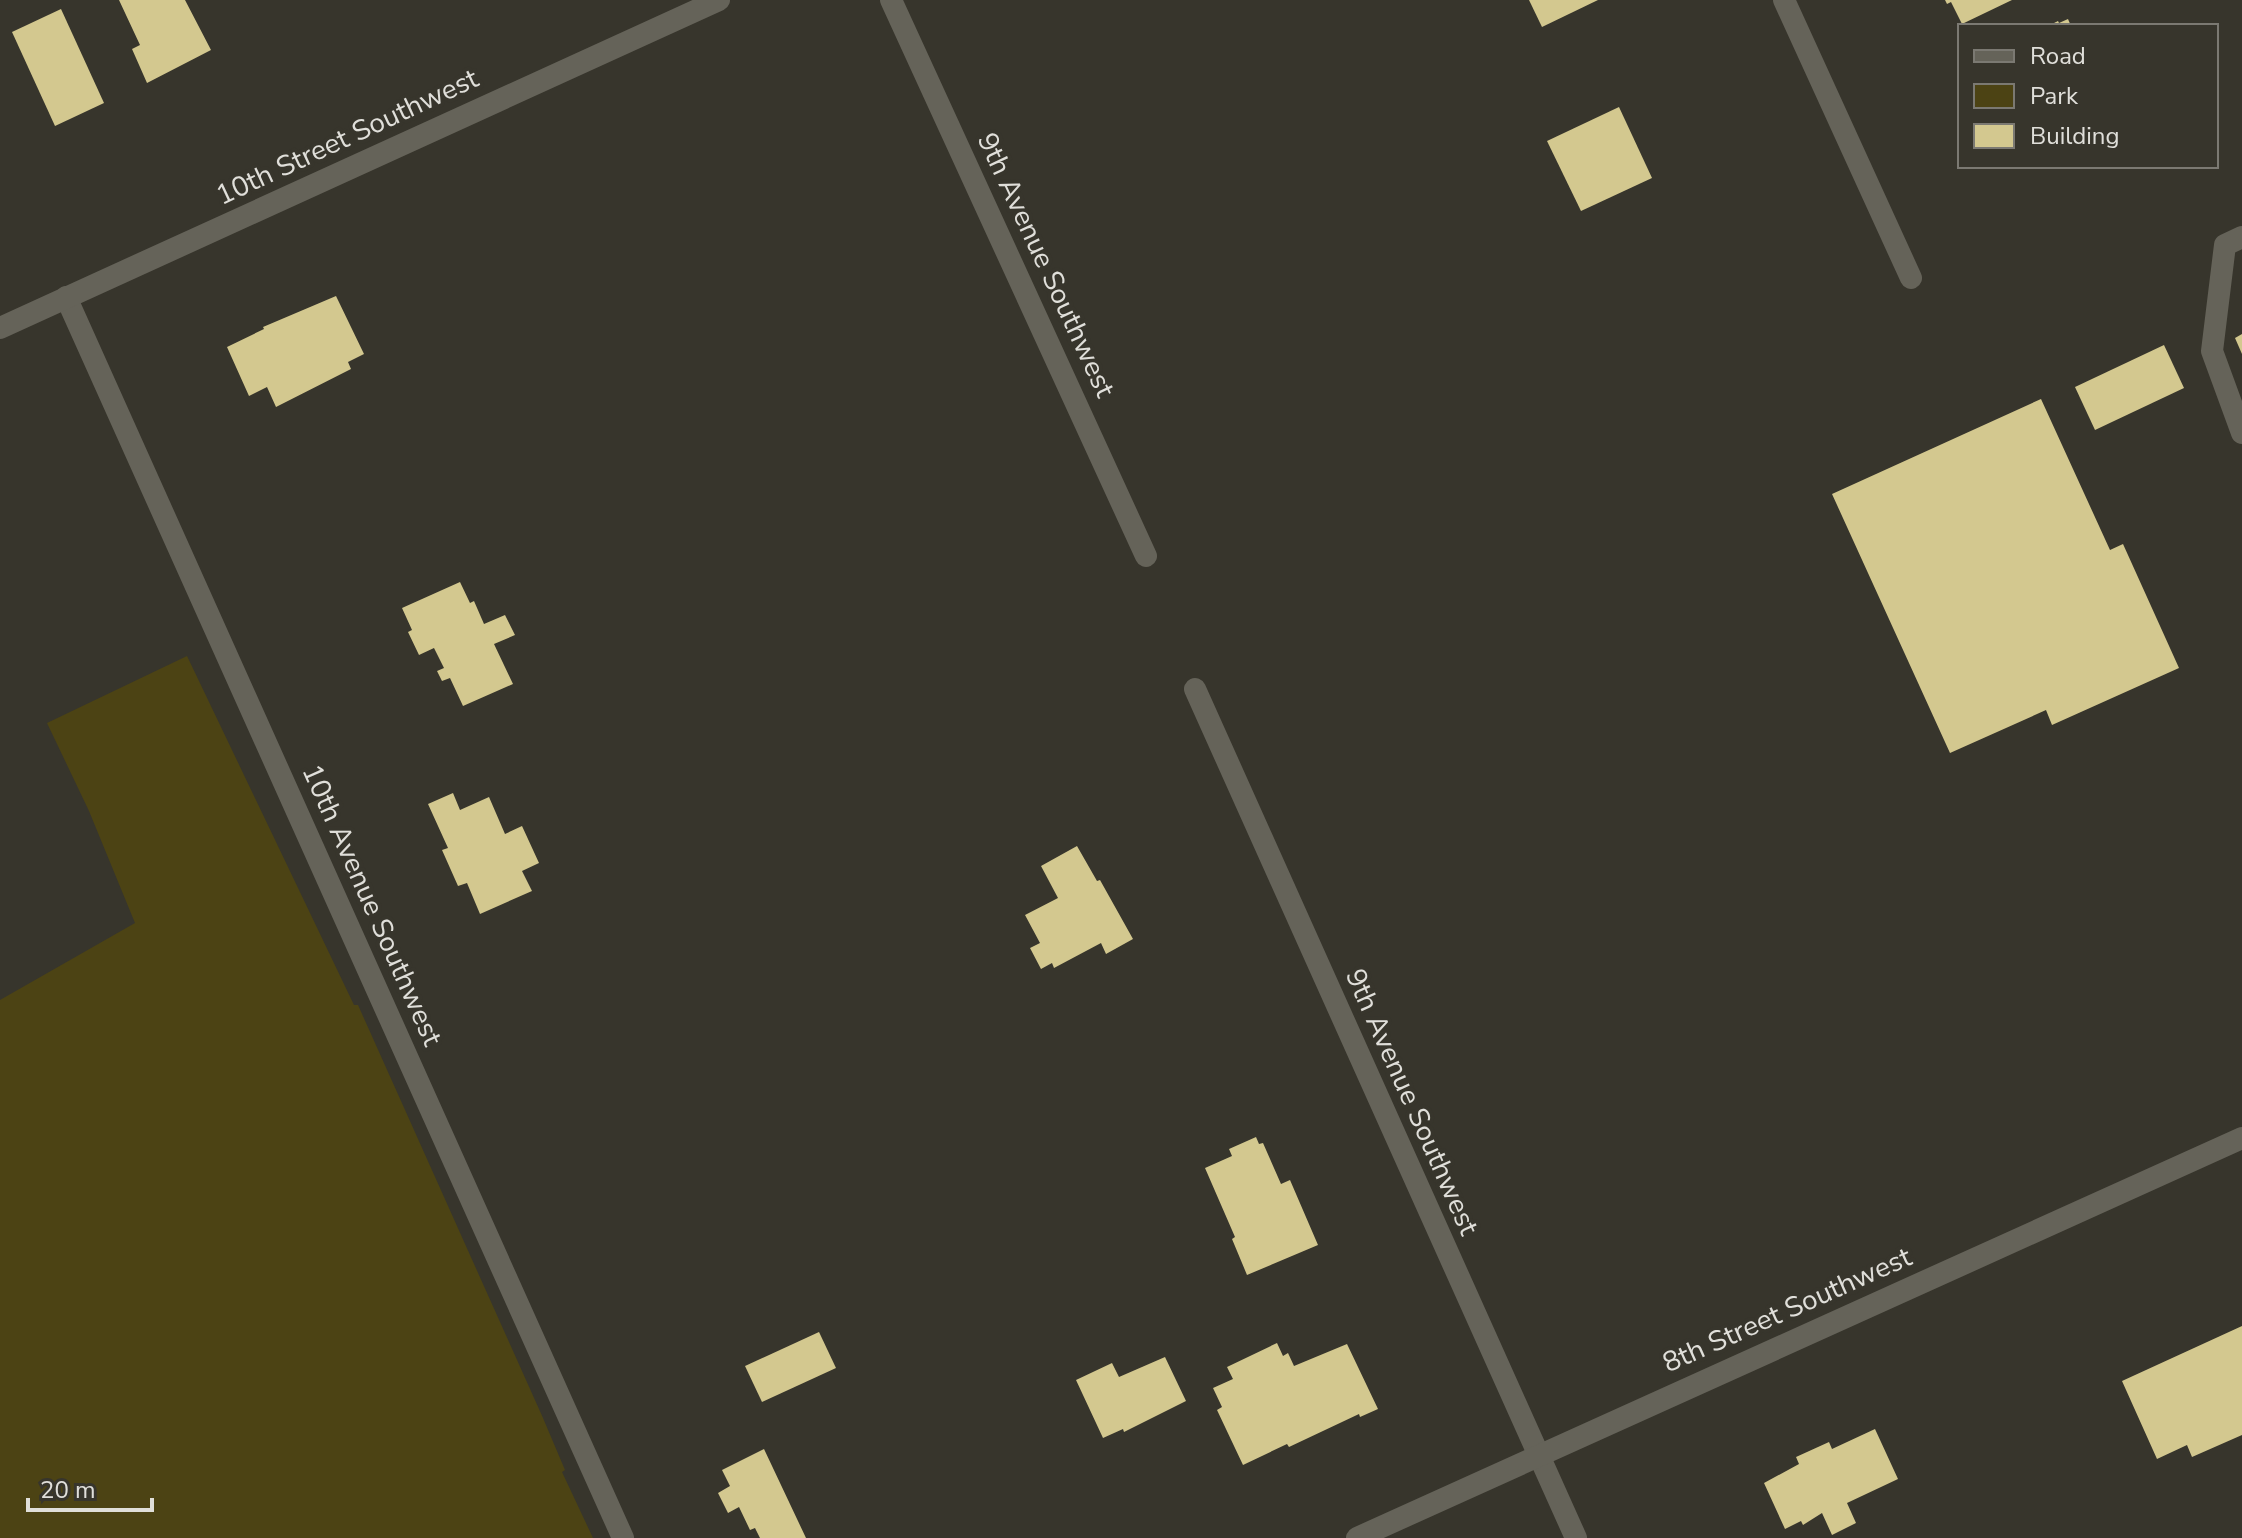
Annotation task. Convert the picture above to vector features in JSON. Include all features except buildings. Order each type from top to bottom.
[{"type":"street","name":"10th Street Southwest","points":[[0,328],[719,0]]},
{"type":"street","name":"9th Avenue Southwest","points":[[891,0],[1146,556]]},
{"type":"street","points":[[1784,0],[1911,278]]},
{"type":"street","points":[[2242,237],[2225,245],[2212,351],[2242,433]]},
{"type":"street","name":"10th Avenue Southwest","points":[[66,297],[623,1538]]},
{"type":"street","name":"9th Avenue Southwest","points":[[1195,689],[1576,1538]]},
{"type":"street","name":"8th Street Southwest","points":[[1357,1538],[2242,1138]]},
{"type":"green space","points":[[187,656],[354,1005],[358,1005],[543,1418],[565,1470],[562,1472],[593,1538],[0,1538],[0,1000],[135,923],[89,811],[47,723]]}]
